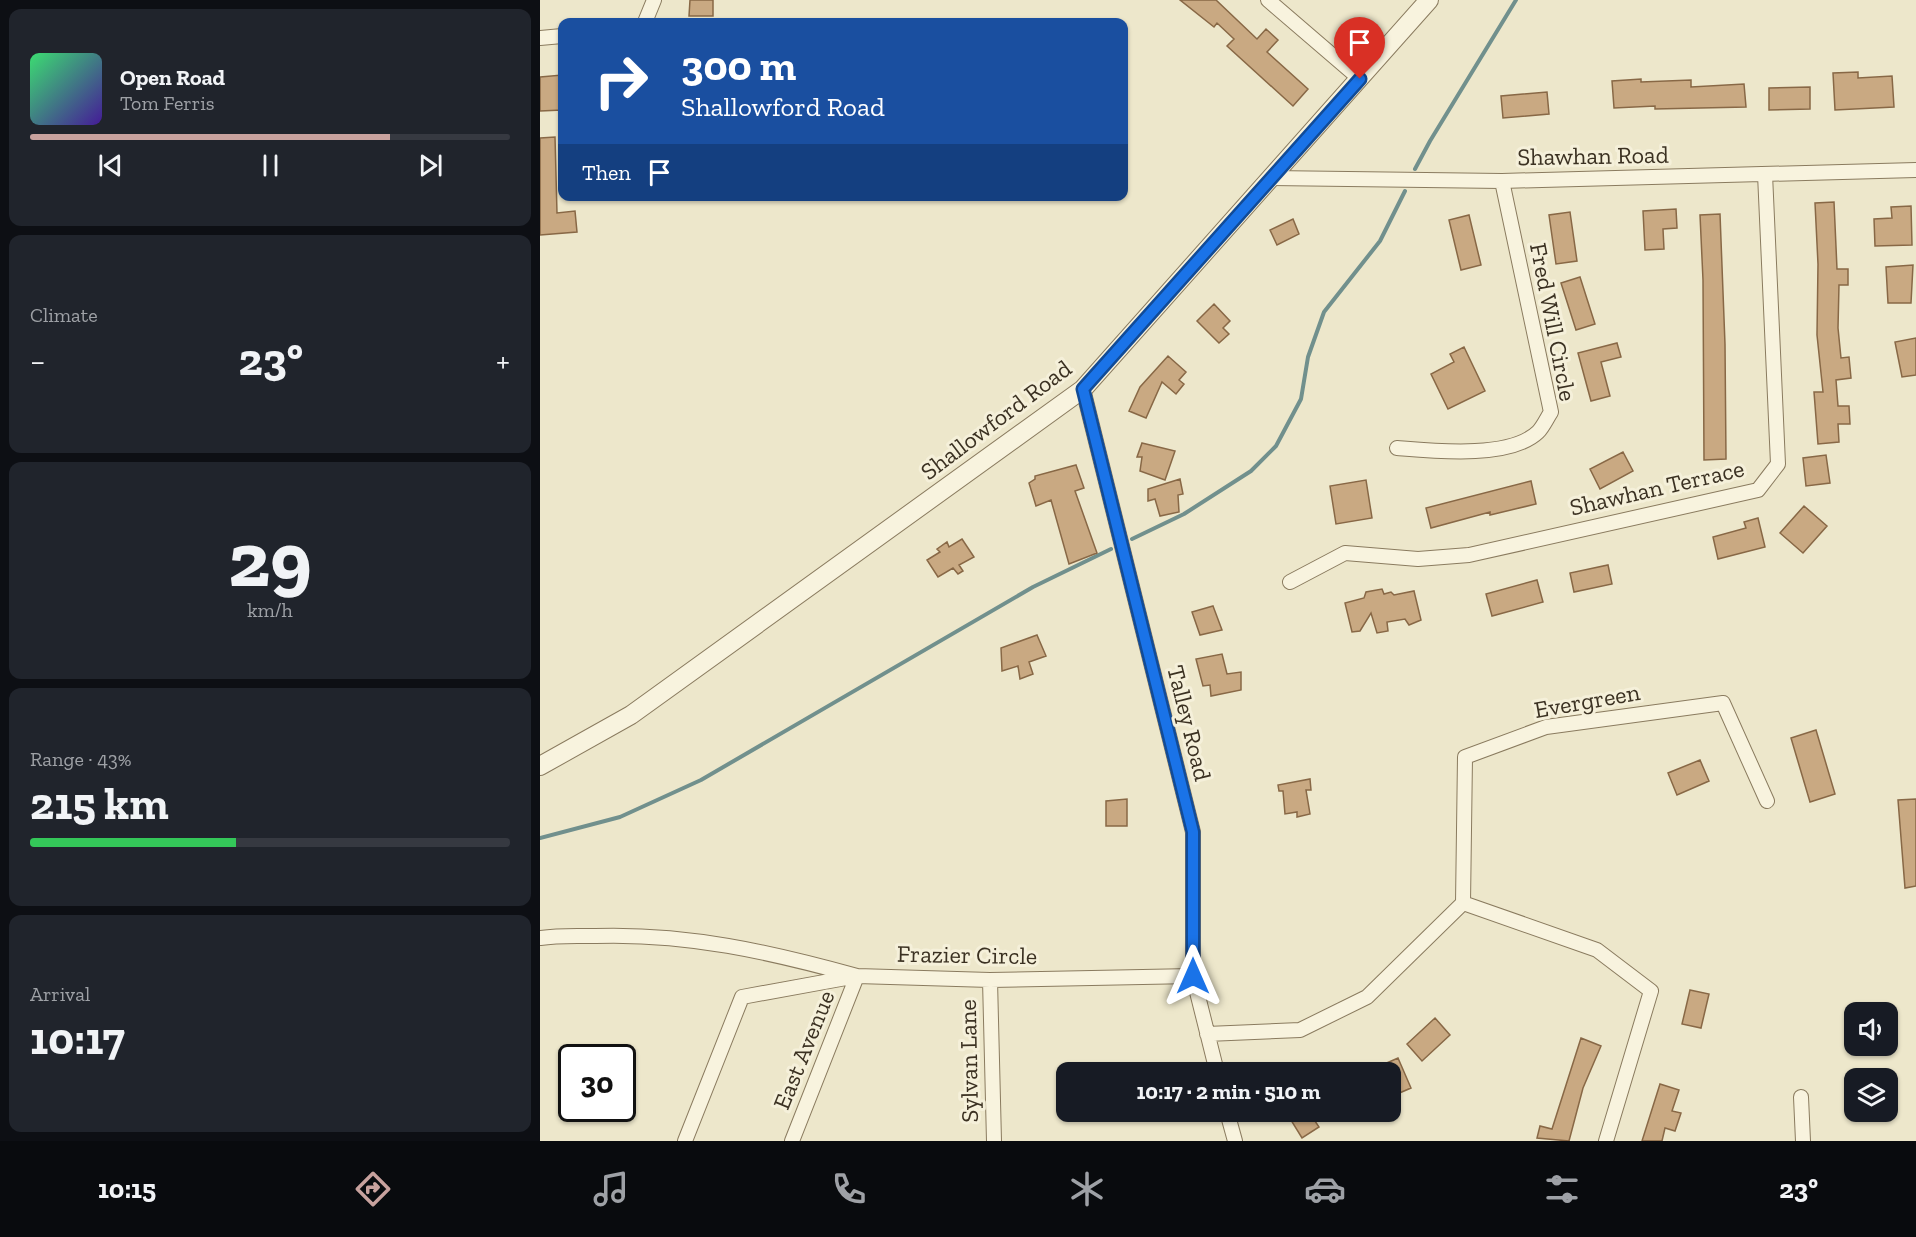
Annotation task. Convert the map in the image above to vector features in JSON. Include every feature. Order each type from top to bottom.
[{"type":"street","points":[[647,18],[654,0]]},
{"type":"street","points":[[1268,0],[1360,79]]},
{"type":"street","name":"Shallowford Road","points":[[540,766],[631,715],[1083,389],[1429,0]]},
{"type":"street","points":[[540,38],[558,36]]},
{"type":"street","name":"Shawhan Road","points":[[1271,178],[1502,181],[1916,170]]},
{"type":"street","name":"Shawhan Terrace","points":[[1290,582],[1345,553],[1418,559],[1469,555],[1758,490],[1778,464],[1766,174]]},
{"type":"street","name":"Fred Will Circle","points":[[1398,448],[1450,452],[1503,449],[1538,433],[1551,412],[1502,181]]},
{"type":"street","name":"Talley Road","points":[[1083,389],[1193,832],[1193,976],[1214,1062]]},
{"type":"street","name":"Evergreen","points":[[1463,903],[1465,757],[1546,727],[1723,703],[1767,801]]},
{"type":"street","points":[[1207,1034],[1300,1030],[1367,997],[1463,903],[1597,950],[1651,991],[1606,1141]]},
{"type":"street","points":[[540,938],[623,935],[725,943],[770,952],[857,976]]},
{"type":"street","name":"Frazier Circle","points":[[685,1141],[742,997],[857,976],[990,980],[1193,976]]},
{"type":"street","name":"East Avenue","points":[[792,1141],[857,976]]},
{"type":"street","name":"Sylvan Lane","points":[[990,980],[993,1141]]},
{"type":"street","points":[[1801,1097],[1803,1141]]},
{"type":"street","points":[[1230,1122],[1235,1141]]},
{"type":"building","points":[[690,0],[713,0],[713,16],[689,16]]},
{"type":"building","points":[[1180,0],[1216,0],[1257,39],[1266,29],[1278,40],[1267,52],[1308,89],[1293,106],[1227,46],[1234,39],[1217,23],[1214,27]]},
{"type":"building","points":[[1858,72],[1858,78],[1892,76],[1894,107],[1835,110],[1833,73]]},
{"type":"building","points":[[558,75],[558,110],[540,111],[540,77]]},
{"type":"building","points":[[1641,79],[1641,82],[1691,80],[1691,87],[1744,84],[1746,107],[1614,108],[1612,81]]},
{"type":"building","points":[[1810,87],[1810,109],[1769,110],[1769,88]]},
{"type":"building","points":[[1547,92],[1549,114],[1503,118],[1501,96]]},
{"type":"building","points":[[555,137],[557,213],[575,211],[577,232],[540,235],[540,138]]},
{"type":"building","points":[[1834,202],[1837,269],[1848,269],[1848,285],[1839,285],[1838,328],[1841,358],[1849,357],[1851,378],[1836,380],[1838,406],[1849,406],[1850,424],[1838,424],[1839,442],[1818,444],[1814,392],[1823,392],[1817,335],[1818,264],[1815,203]]},
{"type":"building","points":[[1911,206],[1912,245],[1875,246],[1874,219],[1892,218],[1891,207]]},
{"type":"building","points":[[1676,209],[1677,228],[1663,229],[1664,249],[1645,250],[1643,211]]},
{"type":"building","points":[[1570,212],[1577,261],[1556,264],[1549,215]]},
{"type":"building","points":[[1720,214],[1725,344],[1726,459],[1704,460],[1703,280],[1700,215]]},
{"type":"building","points":[[1469,215],[1481,265],[1461,270],[1449,220]]},
{"type":"building","points":[[1293,219],[1299,234],[1277,245],[1270,230]]},
{"type":"building","points":[[1913,265],[1911,303],[1888,303],[1886,267]]},
{"type":"building","points":[[1580,277],[1595,324],[1576,330],[1561,283]]},
{"type":"building","points":[[1214,304],[1230,321],[1223,328],[1229,334],[1219,343],[1197,321]]},
{"type":"building","points":[[1916,338],[1916,375],[1902,377],[1895,342]]},
{"type":"building","points":[[1617,343],[1621,357],[1601,362],[1610,396],[1591,401],[1578,353]]},
{"type":"building","points":[[1464,347],[1485,391],[1448,409],[1431,374],[1454,362],[1450,354]]},
{"type":"building","points":[[1168,356],[1186,372],[1179,380],[1184,384],[1176,394],[1162,382],[1146,418],[1129,411],[1140,387]]},
{"type":"building","points":[[1142,443],[1175,451],[1165,480],[1140,471],[1142,457],[1137,457]]},
{"type":"building","points":[[1623,452],[1633,471],[1600,489],[1590,469]]},
{"type":"building","points":[[1826,455],[1830,483],[1806,486],[1803,458]]},
{"type":"building","points":[[1076,465],[1084,488],[1075,491],[1097,553],[1069,564],[1051,500],[1036,506],[1029,483],[1035,479],[1035,476]]},
{"type":"building","points":[[1180,479],[1183,494],[1178,495],[1179,512],[1160,516],[1155,499],[1148,501],[1148,489]]},
{"type":"building","points":[[1366,480],[1372,518],[1336,524],[1330,486]]},
{"type":"building","points":[[1531,481],[1536,504],[1490,515],[1490,512],[1431,528],[1426,508]]},
{"type":"building","points":[[1804,506],[1827,526],[1803,553],[1780,533]]},
{"type":"building","points":[[1758,518],[1765,547],[1718,559],[1713,537],[1746,528],[1744,522]]},
{"type":"building","points":[[962,539],[974,557],[959,565],[963,571],[958,574],[953,568],[938,577],[927,560],[940,552],[937,549],[947,542],[949,547]]},
{"type":"building","points":[[1608,565],[1612,584],[1574,592],[1570,573]]},
{"type":"building","points":[[1537,580],[1543,602],[1492,616],[1486,594]]},
{"type":"building","points":[[1382,589],[1384,594],[1391,592],[1394,595],[1414,591],[1421,620],[1409,625],[1405,619],[1387,622],[1388,631],[1377,633],[1371,613],[1360,631],[1352,632],[1345,603],[1364,598],[1366,592]]},
{"type":"building","points":[[1213,606],[1222,630],[1200,635],[1192,612]]},
{"type":"building","points":[[1037,635],[1046,656],[1029,662],[1033,674],[1020,679],[1018,666],[1002,671],[1001,648]]},
{"type":"building","points":[[1222,654],[1227,674],[1241,672],[1241,690],[1211,696],[1210,685],[1203,686],[1196,659]]},
{"type":"building","points":[[1816,730],[1835,794],[1810,802],[1791,738]]},
{"type":"building","points":[[1700,760],[1709,781],[1677,795],[1668,773]]},
{"type":"building","points":[[1310,779],[1311,790],[1306,790],[1310,814],[1297,817],[1297,812],[1285,814],[1283,791],[1279,791],[1278,785]]},
{"type":"building","points":[[1127,799],[1127,826],[1106,826],[1106,801]]},
{"type":"building","points":[[1916,799],[1916,886],[1905,888],[1898,800]]},
{"type":"building","points":[[1690,990],[1709,994],[1701,1028],[1682,1024]]},
{"type":"building","points":[[1435,1018],[1450,1035],[1422,1061],[1407,1044]]},
{"type":"building","points":[[1581,1038],[1601,1046],[1583,1088],[1569,1141],[1537,1138],[1540,1126],[1552,1129]]},
{"type":"building","points":[[1401,1065],[1411,1088],[1401,1092]]},
{"type":"building","points":[[1660,1084],[1679,1090],[1672,1111],[1681,1113],[1675,1131],[1665,1128],[1662,1141],[1642,1141]]},
{"type":"building","points":[[1292,1122],[1316,1122],[1319,1127],[1302,1138]]},
{"type":"waterway","points":[[1415,169],[1516,0]]},
{"type":"waterway","points":[[1132,539],[1184,514],[1251,471],[1276,446],[1301,399],[1308,357],[1324,312],[1380,241],[1405,191]]},
{"type":"waterway","points":[[540,838],[620,817],[701,780],[1033,587],[1111,549]]},
{"type":"route","points":[[1193,976],[1193,832],[1083,389],[1360,79]]}]
